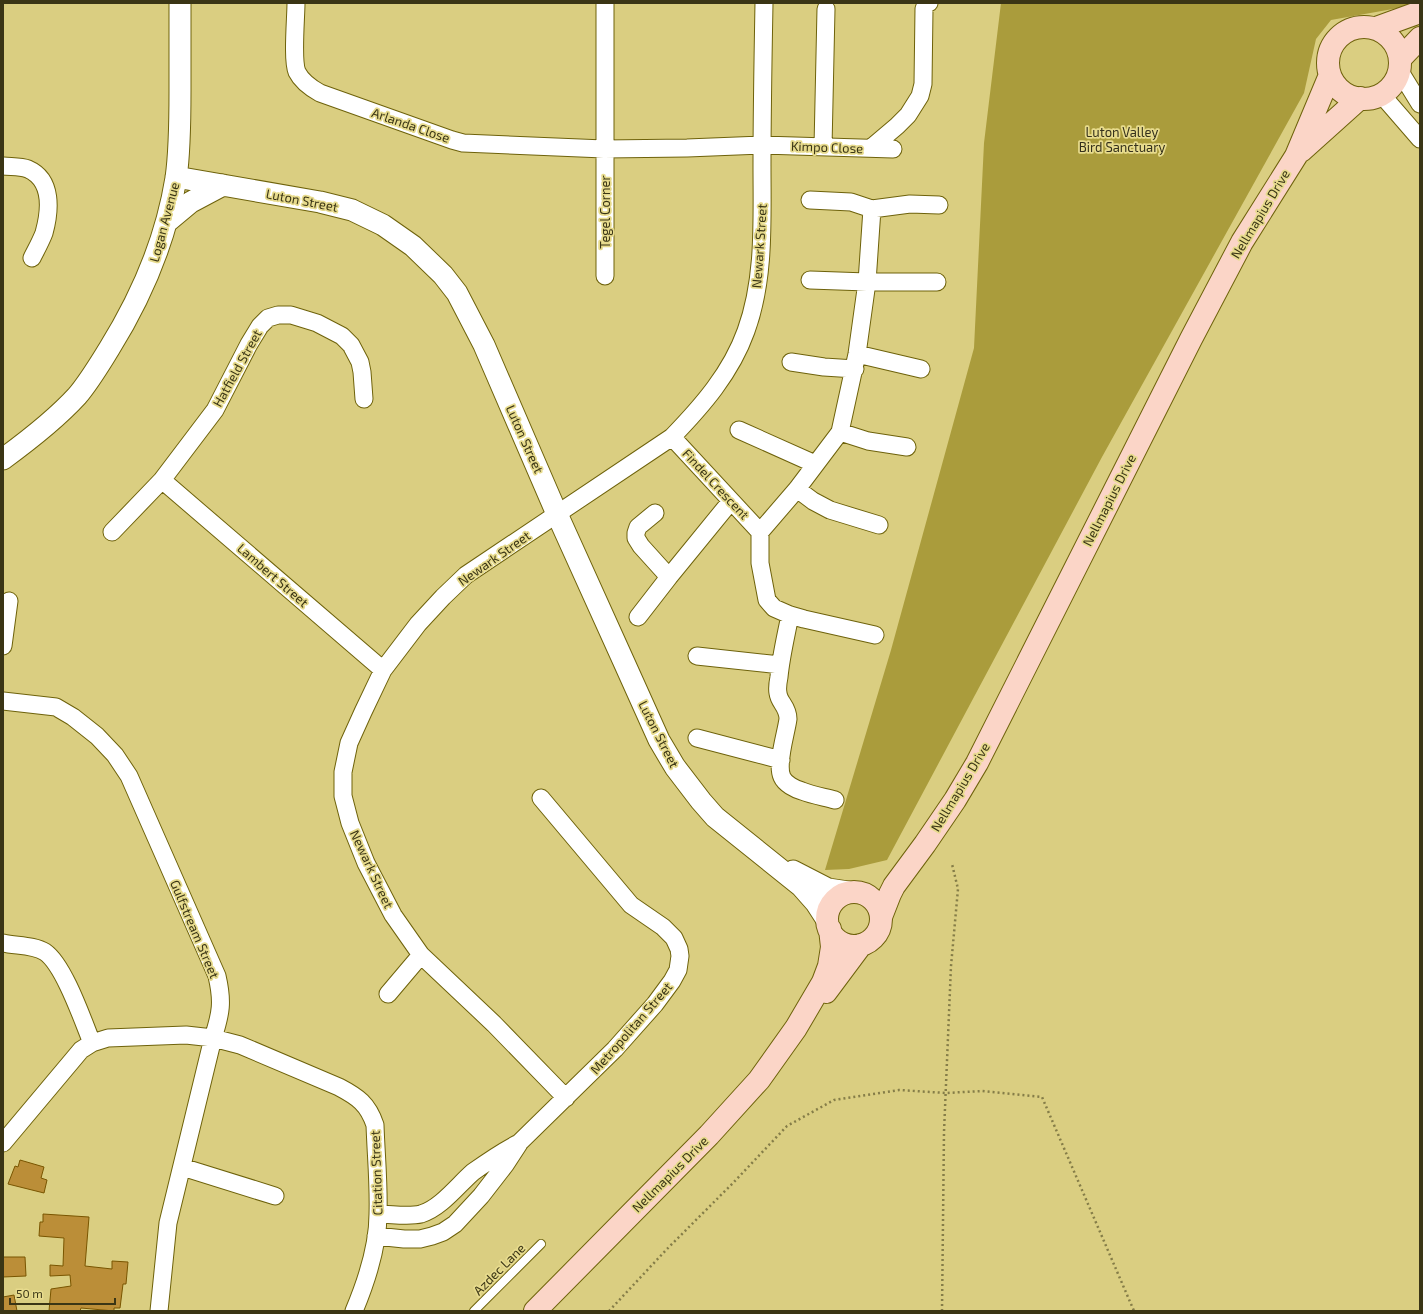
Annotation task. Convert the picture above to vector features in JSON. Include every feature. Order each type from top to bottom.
[{"type":"main road","points":[[1376,28],[1420,12]]},
{"type":"main road","points":[[1364,26],[1376,28],[1385,33],[1398,49],[1400,64],[1396,80],[1389,88],[1371,96],[1351,96],[1342,91],[1335,84],[1330,75],[1328,64],[1329,52],[1334,42],[1342,34],[1353,28],[1364,26]]},
{"type":"main road","points":[[1400,64],[1420,38]]},
{"type":"main road","name":"Nellmapius Drive","points":[[881,917],[894,886],[955,800],[977,763],[1198,325],[1242,242],[1296,156],[1330,75]]},
{"type":"main road","name":"Nellmapius Drive","points":[[1296,156],[1371,96]]},
{"type":"main road","name":"Nellmapius Drive","points":[[853,892],[889,877],[925,844]]},
{"type":"main road","points":[[853,892],[866,894],[874,900],[879,908],[881,917],[880,926],[876,934],[869,941],[861,945],[842,943],[835,937],[828,925],[828,911],[833,903],[839,896],[853,892]]},
{"type":"main road","name":"Nellmapius Drive","points":[[535,1311],[720,1123],[759,1080],[796,1028],[823,982],[829,966],[832,948],[828,925]]},
{"type":"main road","name":"Nellmapius Drive","points":[[796,1028],[822,998],[861,945]]},
{"type":"street","name":"Logan Avenue","points":[[3,459],[42,429],[77,396],[99,365],[120,331],[145,284],[160,246],[171,206],[176,177],[180,128],[180,3]]},
{"type":"street","name":"Arlanda Close","points":[[296,3],[295,62],[297,72],[309,86],[320,93],[452,140],[463,143],[604,149],[762,145]]},
{"type":"street","points":[[604,149],[605,3]]},
{"type":"street","name":"Newark Street","points":[[566,1098],[494,1024],[421,955],[393,915],[366,863],[350,823],[343,796],[343,772],[350,743],[383,670],[418,624],[442,597],[462,580],[672,437],[694,414],[720,382],[746,332],[754,305],[760,269],[762,230],[764,3]]},
{"type":"street","points":[[871,148],[908,115],[920,96],[923,84],[924,9],[926,4],[929,3]]},
{"type":"street","points":[[823,146],[826,9]]},
{"type":"street","points":[[1400,64],[1420,104]]},
{"type":"street","points":[[1371,96],[1420,139]]},
{"type":"street","name":"Kimpo Close","points":[[762,145],[893,149]]},
{"type":"street","name":"Tegel Corner","points":[[604,149],[605,276]]},
{"type":"street","points":[[3,166],[28,169],[37,175],[47,190],[48,201],[46,225],[32,258]]},
{"type":"street","name":"Luton Street","points":[[176,177],[320,202],[352,210],[383,225],[413,246],[443,275],[457,293],[484,345],[557,514],[659,740],[675,767],[701,802],[715,817],[801,886],[816,903],[828,925]]},
{"type":"street","points":[[167,222],[194,200],[223,185]]},
{"type":"street","points":[[810,200],[852,202],[872,209],[910,204],[939,205]]},
{"type":"street","points":[[872,209],[867,282],[856,362],[840,432],[797,489],[760,532],[760,563],[767,600],[774,608],[790,615],[875,635]]},
{"type":"street","points":[[810,280],[937,282]]},
{"type":"street","name":"Hatfield Street","points":[[112,532],[162,480],[215,410],[249,344],[260,326],[268,318],[278,314],[291,315],[316,323],[342,336],[351,345],[360,362],[364,400]]},
{"type":"street","points":[[791,362],[814,366],[856,362],[921,369]]},
{"type":"street","points":[[739,430],[815,464]]},
{"type":"street","points":[[840,432],[868,441],[907,447]]},
{"type":"street","name":"Findel Crescent","points":[[672,437],[760,532]]},
{"type":"street","name":"Lambert Street","points":[[162,480],[383,670]]},
{"type":"street","points":[[797,489],[813,501],[830,510],[879,525]]},
{"type":"street","points":[[638,617],[731,501]]},
{"type":"street","points":[[655,513],[638,527],[636,538],[641,546],[669,577]]},
{"type":"street","points":[[3,646],[9,601]]},
{"type":"street","points":[[790,615],[780,665],[778,693],[786,708],[788,719],[780,760],[780,769],[783,778],[793,788],[802,792],[835,800]]},
{"type":"street","points":[[697,656],[780,665]]},
{"type":"street","name":"Gulfstream Street","points":[[3,701],[56,708],[73,716],[97,736],[115,755],[129,776],[217,976],[221,1004],[219,1019],[213,1038],[168,1223],[159,1311]]},
{"type":"street","points":[[697,738],[780,760]]},
{"type":"street","name":"Metropolitan Street","points":[[378,1214],[411,1215],[422,1213],[434,1208],[473,1173],[495,1157],[520,1142],[615,1049],[654,1004],[672,981],[678,970],[680,956],[679,949],[674,938],[631,904],[541,798]]},
{"type":"street","name":"Luton Street","points":[[755,848],[807,878],[828,888],[853,892]]},
{"type":"street","points":[[3,943],[34,948],[45,952],[56,962],[92,1043]]},
{"type":"street","points":[[388,994],[421,955]]},
{"type":"street","points":[[3,1143],[81,1050],[92,1043],[108,1038],[186,1035],[213,1038]]},
{"type":"street","name":"Citation Street","points":[[213,1038],[240,1045],[339,1087],[353,1094],[362,1101],[371,1114],[375,1125],[378,1214],[376,1236],[370,1267],[354,1311]]},
{"type":"street","name":"Metropolitan Street","points":[[376,1236],[420,1239],[443,1232],[455,1224],[480,1196],[505,1165],[520,1142]]},
{"type":"street","points":[[182,1168],[275,1196]]},
{"type":"lane","name":"Azdec Lane","points":[[474,1311],[541,1244]]},
{"type":"path","points":[[942,1311],[944,1132],[951,966],[958,889],[952,864]]},
{"type":"path","points":[[609,1311],[787,1126],[834,1100],[899,1090],[946,1093],[982,1091],[1042,1097],[1134,1311]]},
{"type":"green space","name":"Luton Valley Bird Sanctuary","points":[[1001,3],[1410,3],[1404,7],[1331,20],[1316,39],[1304,93],[1102,457],[887,860],[849,869],[825,870],[891,650],[974,348],[984,143]]},
{"type":"building","points":[[20,1160],[44,1167],[41,1178],[47,1180],[44,1193],[8,1184],[15,1166],[18,1167]]},
{"type":"building","points":[[43,1214],[89,1217],[85,1266],[112,1269],[112,1261],[128,1262],[126,1284],[123,1284],[120,1308],[114,1308],[114,1311],[81,1308],[80,1311],[49,1311],[51,1289],[71,1286],[70,1275],[50,1276],[50,1265],[63,1266],[64,1238],[39,1236],[40,1222],[43,1222]]},
{"type":"building","points":[[3,1257],[25,1257],[26,1276],[3,1277]]},
{"type":"building","points":[[14,1295],[17,1311],[3,1311],[3,1297]]}]
